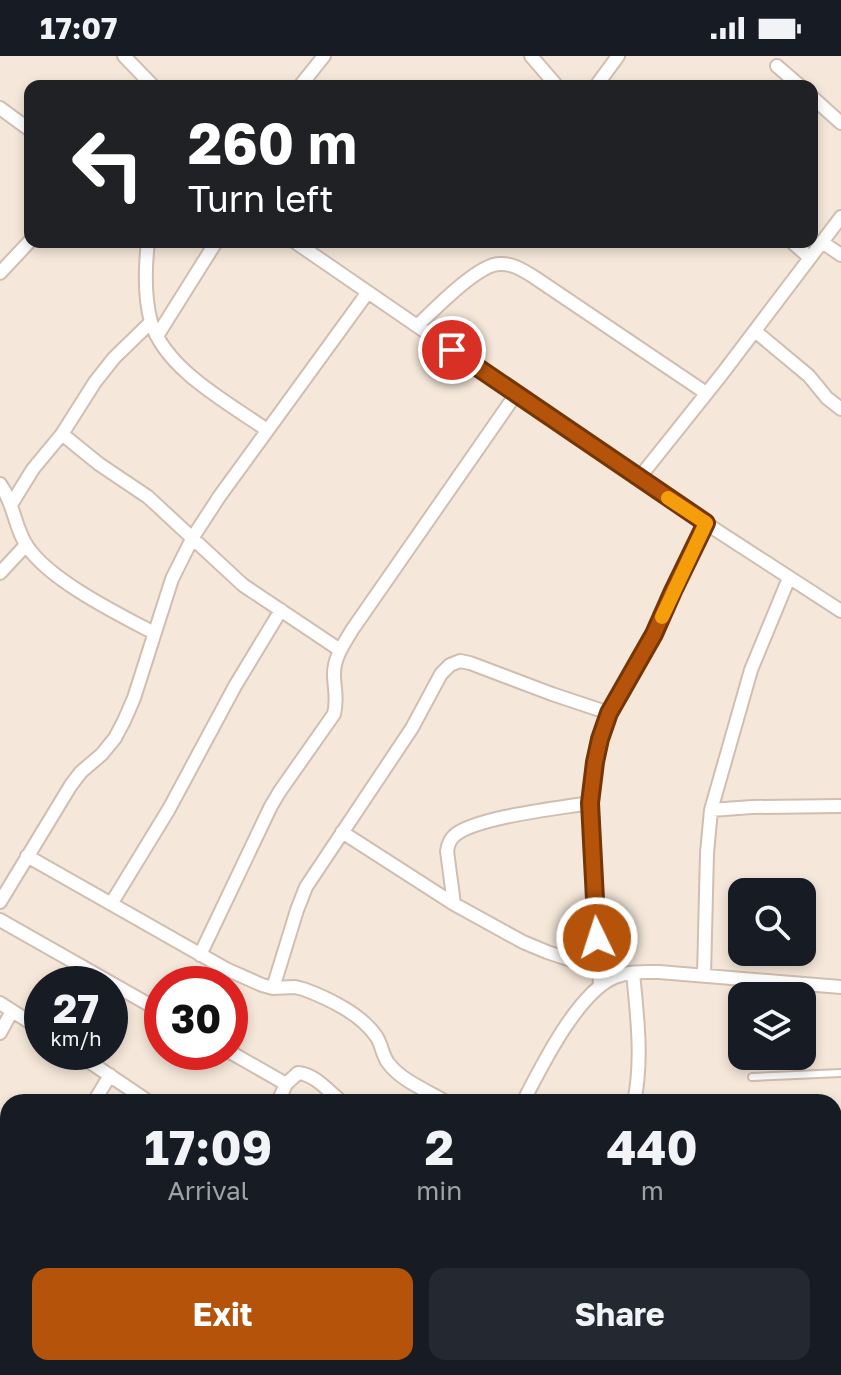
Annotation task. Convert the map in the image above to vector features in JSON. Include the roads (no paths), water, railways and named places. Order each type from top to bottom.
[{"type":"street","points":[[124,56],[147,80]]},
{"type":"street","points":[[305,80],[324,56]]},
{"type":"street","points":[[531,56],[552,80]]},
{"type":"street","points":[[600,80],[618,56]]},
{"type":"street","points":[[777,66],[793,80]]},
{"type":"street","points":[[818,102],[841,123]]},
{"type":"street","points":[[0,108],[24,126]]},
{"type":"street","points":[[818,247],[841,217]]},
{"type":"street","points":[[822,242],[841,255]]},
{"type":"street","points":[[0,273],[24,247]]},
{"type":"street","points":[[148,248],[146,288],[151,322],[167,352],[217,395],[267,430]]},
{"type":"street","points":[[157,336],[213,248]]},
{"type":"street","points":[[304,248],[639,478],[841,611]]},
{"type":"street","points":[[799,248],[810,258]]},
{"type":"street","points":[[639,478],[818,248]]},
{"type":"street","points":[[417,326],[475,275],[491,265],[502,263],[518,267],[534,277],[706,393]]},
{"type":"street","points":[[0,902],[71,785],[115,738],[134,698],[172,579],[193,537],[368,292]]},
{"type":"street","points":[[12,503],[95,382],[114,358],[151,322]]},
{"type":"street","points":[[755,331],[809,376],[841,409]]},
{"type":"street","points":[[200,955],[280,791],[334,714],[337,702],[335,663],[340,650],[516,394]]},
{"type":"street","points":[[62,434],[148,497],[243,585],[340,650]]},
{"type":"street","points":[[0,484],[12,503],[26,545],[35,556],[67,582],[154,633]]},
{"type":"street","points":[[600,986],[590,803],[600,739],[609,713],[654,634],[706,523]]},
{"type":"street","points":[[0,573],[26,545]]},
{"type":"street","points":[[704,975],[711,810],[751,670],[789,578]]},
{"type":"street","points":[[111,904],[169,809],[235,686],[281,610]]},
{"type":"street","points":[[273,988],[306,887],[412,728],[441,674],[450,665],[460,661],[470,663],[609,713]]},
{"type":"street","points":[[454,904],[447,851],[448,844],[455,836],[490,821],[590,803]]},
{"type":"street","points":[[711,810],[841,806]]},
{"type":"street","points":[[342,832],[454,904],[523,942],[568,959],[598,965]]},
{"type":"street","points":[[27,856],[247,979],[273,988],[303,989],[347,1011],[374,1033],[389,1064],[433,1094]]},
{"type":"street","points":[[0,920],[144,1002]]},
{"type":"street","points":[[527,1094],[547,1057],[582,1005],[600,986],[615,977],[659,972],[841,987]]},
{"type":"street","points":[[633,973],[637,1033],[635,1094]]},
{"type":"street","points":[[0,1003],[24,1019]]},
{"type":"street","points":[[0,1033],[12,1011]]},
{"type":"street","points":[[248,1062],[286,1084]]},
{"type":"street","points":[[102,1070],[137,1094]]},
{"type":"street","points":[[282,1094],[286,1084],[298,1073],[311,1077],[332,1094]]},
{"type":"street","points":[[99,1094],[110,1075]]},
{"type":"lane","points":[[752,1077],[841,1073]]}]
